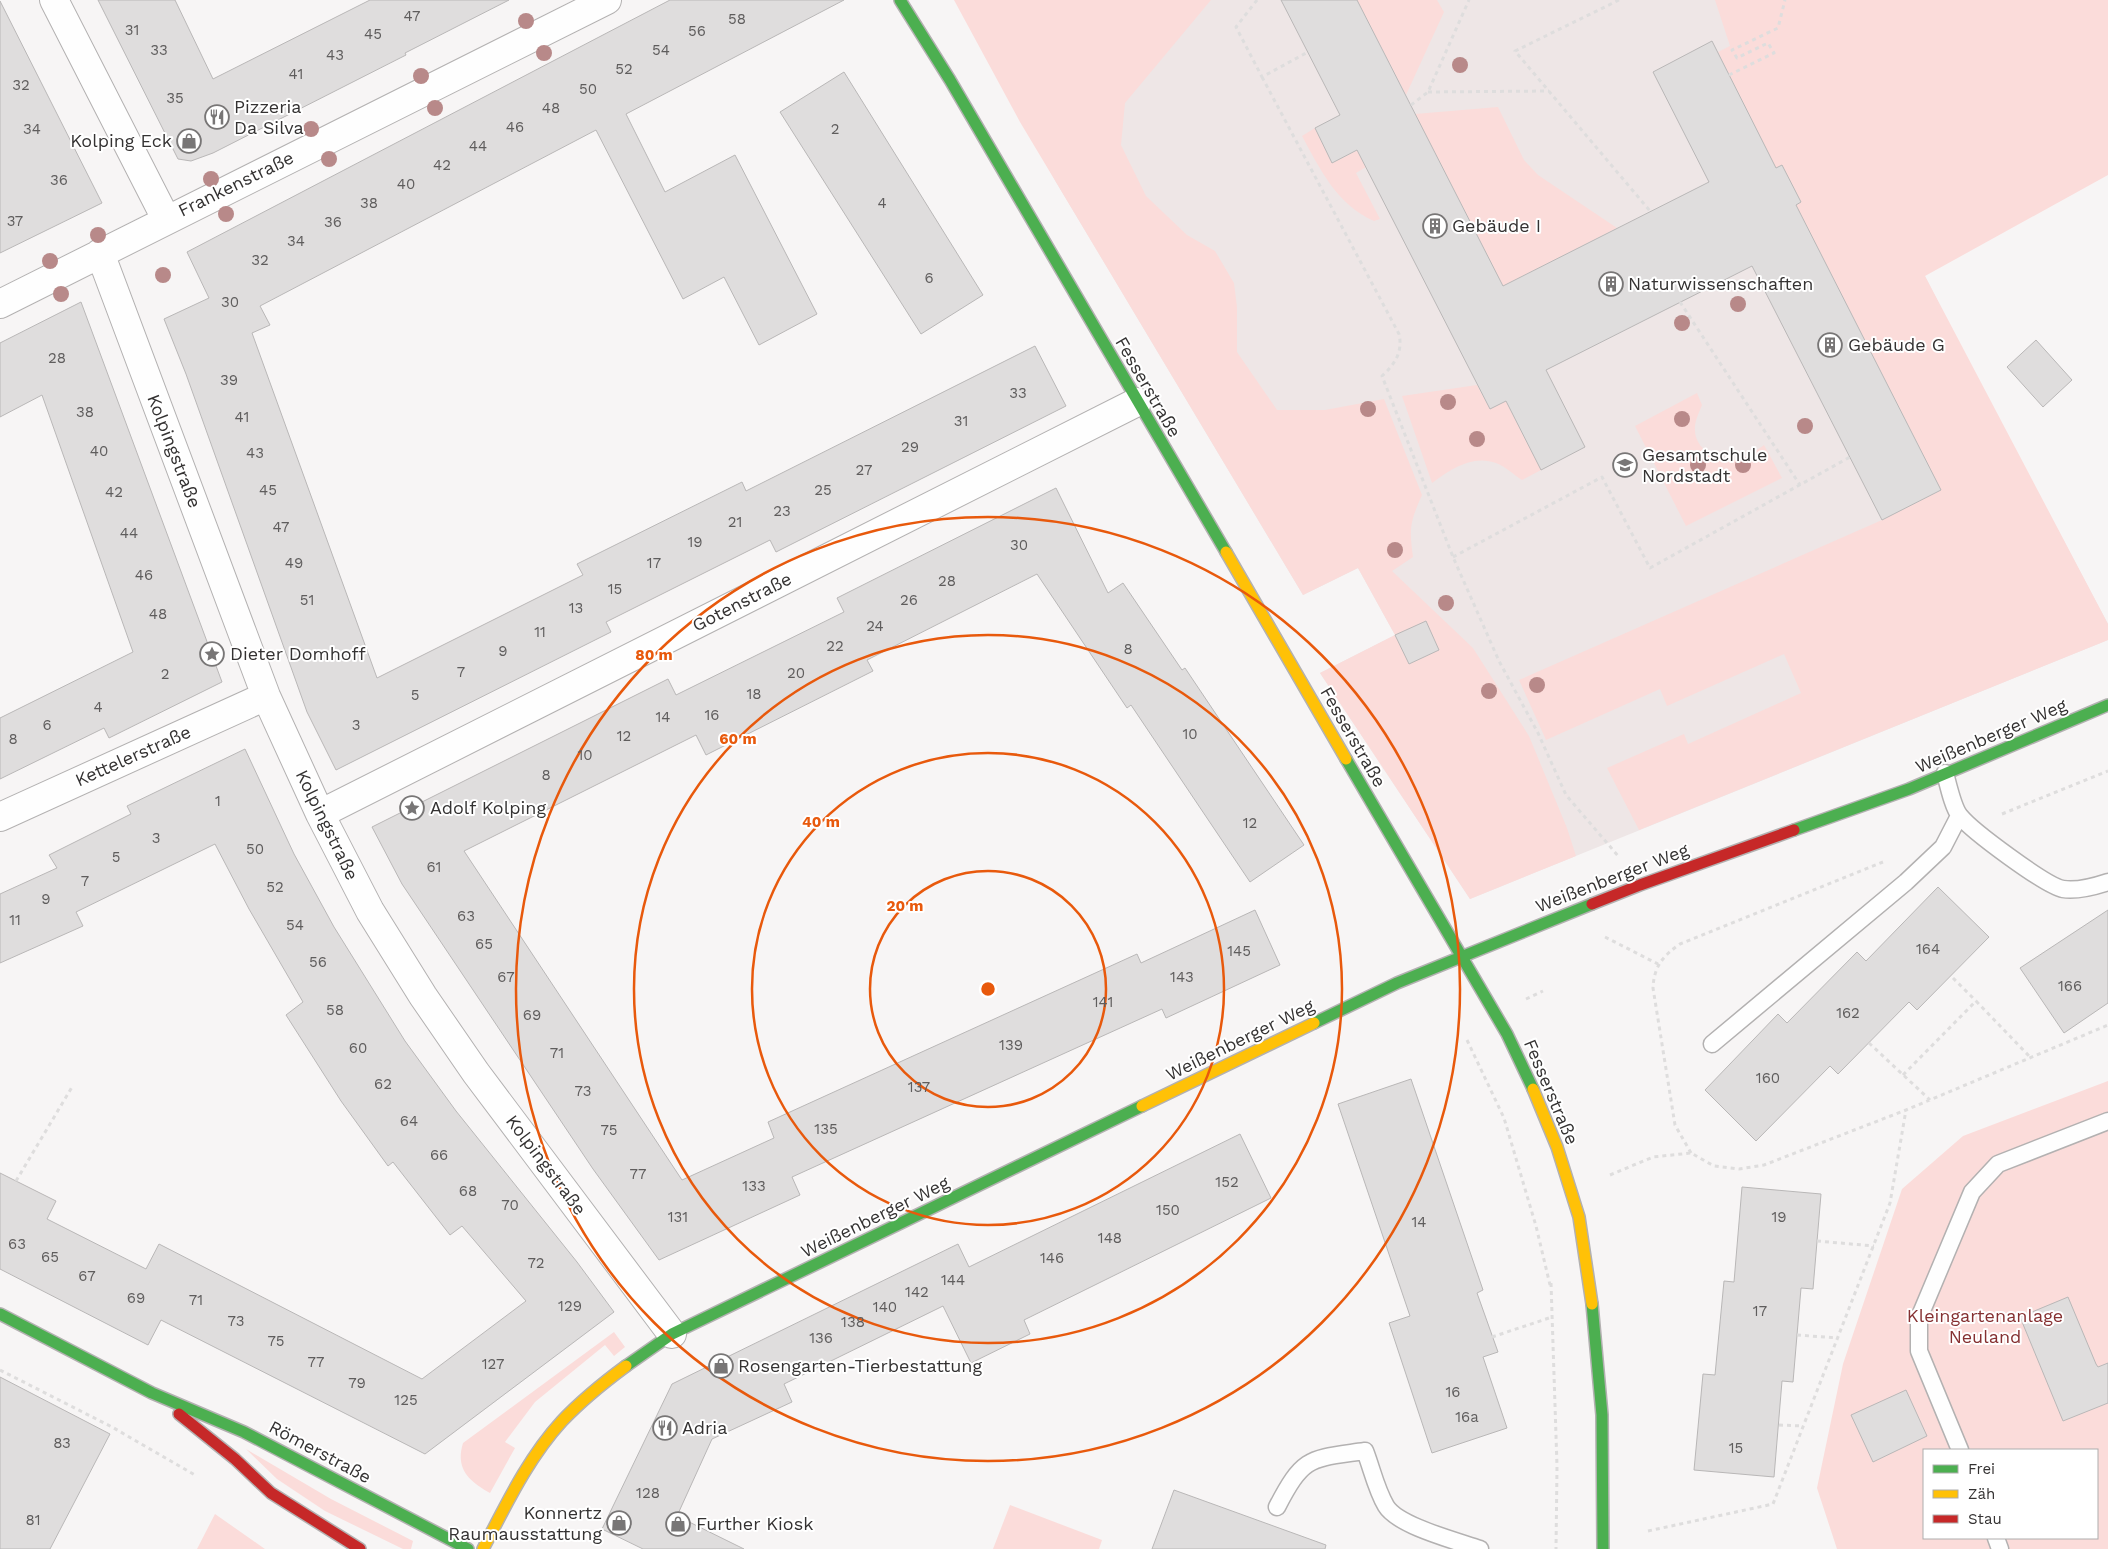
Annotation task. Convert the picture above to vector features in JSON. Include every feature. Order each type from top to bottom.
[{"type":"street","points":[[54,0],[166,219]]},
{"type":"street","name":"Frankenstraße","points":[[0,304],[166,219],[607,0]]},
{"type":"street","name":"Fesserstraße","points":[[900,0],[950,80],[1462,956],[1526,1071],[1554,1140],[1579,1218],[1594,1309],[1601,1381],[1605,1458],[1603,1549]]},
{"type":"street","name":"Kolpingstraße","points":[[100,253],[266,696],[320,814],[370,911],[423,996],[476,1073],[672,1334]]},
{"type":"street","name":"Gotenstraße","points":[[320,814],[1137,402]]},
{"type":"street","name":"Kettelerstraße","points":[[0,817],[266,696]]},
{"type":"street","name":"Weißenberger Weg","points":[[483,1549],[527,1467],[562,1422],[608,1379],[672,1334],[1397,983],[1640,885],[1909,789],[2108,705]]},
{"type":"street","name":"Römerstraße","points":[[0,1314],[152,1393],[244,1432],[468,1549]]},
{"type":"street","name":"Römerstraße","points":[[152,1393],[244,1468],[271,1493],[360,1549]]},
{"type":"lane","points":[[1945,774],[1959,816],[2036,875],[2063,889],[2108,882]]},
{"type":"lane","points":[[1712,1044],[1912,876],[1943,847],[1959,816]]},
{"type":"lane","points":[[1960,1449],[1919,1351],[1919,1318],[1972,1192],[1998,1164],[2108,1120]]},
{"type":"lane","points":[[1277,1507],[1300,1469],[1310,1461],[1365,1451],[1386,1506],[1395,1516],[1412,1525],[1480,1549]]},
{"type":"path","points":[[1257,0],[1236,26],[1399,334],[1401,343],[1399,355],[1392,367],[1382,376],[1453,557],[1498,661],[1538,733],[1566,795],[1608,842],[1640,885]]},
{"type":"path","points":[[1411,104],[1428,92],[1469,0]]},
{"type":"path","points":[[1619,0],[1515,51],[1650,212]]},
{"type":"path","points":[[1729,75],[1774,53],[1768,43],[1737,58],[1732,50],[1778,28],[1785,0]]},
{"type":"path","points":[[1262,77],[1308,52]]},
{"type":"path","points":[[1428,92],[1549,91]]},
{"type":"path","points":[[1680,302],[1800,485]]},
{"type":"path","points":[[1453,557],[1602,477],[1650,568],[1850,457]]},
{"type":"path","points":[[1564,915],[1658,964]]},
{"type":"path","points":[[1953,978],[2031,1058]]},
{"type":"path","points":[[1903,1075],[1976,1001]]},
{"type":"path","points":[[1610,1175],[1653,1157],[1691,1153],[1714,1166],[1739,1169],[1764,1165],[1906,1110],[2108,1025]]},
{"type":"path","points":[[1869,1043],[1930,1100]]},
{"type":"path","points":[[16,1181],[72,1087]]},
{"type":"path","points":[[1648,1532],[1772,1504],[1890,1203],[1906,1110]]},
{"type":"path","points":[[1817,1241],[1874,1246]]},
{"type":"path","points":[[1555,1278],[1550,1285],[1557,1466],[1556,1549]]},
{"type":"path","points":[[1492,1337],[1552,1317]]},
{"type":"path","points":[[1797,1335],[1838,1338]]},
{"type":"path","points":[[0,1370],[112,1426],[201,1478],[222,1480],[244,1468]]},
{"type":"path","points":[[1779,1425],[1803,1426]]},
{"type":"shaded area","name":"Gesamtschule Nordstadt","points":[[955,0],[1918,0],[1812,53],[1969,363],[2108,624],[2108,640],[1470,899],[1320,673],[1395,635],[1358,568],[1303,595],[1056,182]]},
{"type":"green space","points":[[954,0],[1211,0],[1125,103],[1121,145],[1146,196],[1187,235],[1215,251],[1234,283],[1237,307],[1237,352],[1277,410],[1325,410],[1384,399],[1422,495],[1412,525],[1413,557],[1392,571],[1473,648],[1529,736],[1567,828],[1576,856],[1470,899],[1320,673],[1395,635],[1358,568],[1303,595],[1020,122]]},
{"type":"green space","points":[[1357,0],[1437,0],[1444,12],[1406,95]]},
{"type":"green space","points":[[1715,0],[2108,0],[2108,175],[1925,276],[2108,624],[2108,640],[1639,830],[1607,768],[1684,734],[1688,744],[1801,693],[1784,654],[1667,706],[1660,689],[1546,740],[1519,680],[1882,520],[1941,490],[1796,205],[1801,202],[1782,165],[1776,168],[1718,52],[1730,46]]},
{"type":"green space","points":[[1498,107],[1524,160],[1538,175],[1617,228],[1503,286],[1415,114]]},
{"type":"green space","points":[[1315,128],[1332,163],[1358,150],[1366,167],[1356,173],[1380,219],[1374,221],[1361,214],[1350,206],[1331,185],[1302,136]]},
{"type":"green space","points":[[1477,385],[1490,409],[1506,401],[1541,470],[1522,480],[1499,464],[1479,460],[1462,465],[1432,483],[1402,396]]},
{"type":"green space","points":[[1697,393],[1702,405],[1696,421],[1695,431],[1700,445],[1705,450],[1719,458],[1733,460],[1747,456],[1764,445],[1782,478],[1686,526],[1635,426]]},
{"type":"green space","name":"Kleingartenanlage Neuland","points":[[2108,1081],[2108,1549],[1837,1549],[1817,1488],[1843,1364],[1902,1189],[1963,1136]]},
{"type":"green space","points":[[614,1332],[625,1347],[614,1356],[605,1345],[535,1402],[505,1442],[515,1448],[490,1493],[470,1479],[462,1467],[461,1452],[463,1443]]},
{"type":"green space","points":[[246,1449],[331,1499],[413,1541],[411,1549],[403,1549],[325,1511],[277,1479]]},
{"type":"green space","points":[[1010,1505],[1102,1540],[1099,1549],[993,1549]]},
{"type":"green space","points":[[215,1514],[265,1549],[197,1549]]},
{"type":"building","points":[[98,0],[175,0],[213,79],[370,0],[509,0],[405,53],[406,55],[213,153],[191,161],[178,159]]},
{"type":"building","points":[[670,0],[844,0],[626,114],[665,192],[735,155],[817,314],[759,345],[724,277],[683,299],[596,130],[260,306],[270,325],[252,333],[377,678],[583,575],[577,564],[742,482],[746,491],[1035,346],[1066,406],[776,552],[770,540],[606,622],[611,632],[336,770],[307,712],[186,374],[164,319],[209,298],[187,252]]},
{"type":"building","points":[[1281,0],[1357,0],[1503,286],[1709,182],[1653,72],[1712,41],[1776,168],[1782,165],[1801,202],[1796,205],[1941,490],[1882,520],[1752,266],[1546,370],[1585,447],[1541,470],[1506,401],[1490,409],[1357,150],[1332,163],[1315,128],[1340,115]]},
{"type":"building","points":[[0,1],[102,203],[0,253]]},
{"type":"building","points":[[844,72],[983,295],[921,334],[780,112]]},
{"type":"building","points":[[81,302],[222,682],[109,738],[104,728],[0,779],[0,718],[133,652],[42,395],[0,417],[0,343]]},
{"type":"building","points":[[2036,340],[2072,380],[2043,407],[2007,367]]},
{"type":"building","points":[[1056,488],[1108,593],[1123,583],[1182,670],[1185,668],[1304,845],[1250,882],[1131,705],[1127,708],[1037,574],[867,660],[873,671],[706,755],[696,735],[464,851],[682,1180],[774,1138],[768,1122],[1137,954],[1141,963],[1255,910],[1280,965],[1166,1018],[1162,1009],[792,1177],[800,1195],[659,1260],[593,1169],[402,884],[372,827],[668,679],[676,695],[844,612],[837,598]]},
{"type":"building","points":[[1426,621],[1439,650],[1409,664],[1395,635]]},
{"type":"building","points":[[245,749],[294,854],[334,927],[405,1041],[456,1111],[577,1262],[614,1312],[425,1454],[161,1320],[148,1345],[0,1269],[0,1173],[56,1201],[47,1219],[146,1269],[159,1244],[422,1379],[526,1301],[462,1226],[450,1235],[393,1162],[388,1166],[341,1101],[286,1015],[303,1002],[249,909],[215,844],[76,912],[83,926],[0,963],[0,894],[57,868],[49,855],[131,814],[127,806]]},
{"type":"building","points":[[1938,887],[1989,937],[1917,1010],[1909,1002],[1838,1074],[1830,1066],[1756,1141],[1705,1090],[1778,1014],[1787,1023],[1857,952],[1866,961]]},
{"type":"building","points":[[2108,910],[2108,1003],[2064,1033],[2020,968]]},
{"type":"building","points":[[1411,1079],[1483,1290],[1477,1293],[1498,1352],[1483,1357],[1507,1428],[1432,1453],[1389,1323],[1410,1316],[1338,1104]]},
{"type":"building","points":[[1240,1134],[1271,1198],[1024,1320],[1030,1334],[971,1363],[943,1306],[784,1384],[792,1402],[712,1439],[677,1516],[744,1549],[643,1549],[602,1529],[672,1384],[958,1244],[969,1267]]},
{"type":"building","points":[[1742,1187],[1821,1194],[1813,1289],[1801,1288],[1793,1382],[1782,1381],[1774,1477],[1694,1470],[1703,1374],[1715,1375],[1724,1281],[1734,1282]]},
{"type":"building","points":[[2068,1297],[2096,1364],[2098,1367],[2108,1363],[2108,1403],[2063,1421],[2020,1317]]},
{"type":"building","points":[[0,1377],[110,1434],[50,1549],[0,1549]]},
{"type":"building","points":[[1906,1390],[1927,1436],[1873,1462],[1851,1415]]},
{"type":"building","points":[[1174,1490],[1326,1545],[1325,1549],[1152,1549]]},
{"type":"traffic: fast","points":[[900,0],[950,80],[1226,552]]},
{"type":"traffic: fast","points":[[1794,830],[1909,789],[2108,705]]},
{"type":"traffic: fast","points":[[1346,759],[1507,1034],[1533,1089]]},
{"type":"traffic: fast","points":[[1314,1023],[1397,983],[1592,904]]},
{"type":"traffic: fast","points":[[626,1366],[672,1334],[1142,1106]]},
{"type":"traffic: fast","points":[[1592,1304],[1602,1415],[1603,1549]]},
{"type":"traffic: fast","points":[[0,1314],[152,1393],[244,1432],[468,1549]]},
{"type":"traffic: slow","points":[[1226,552],[1346,759]]},
{"type":"traffic: slow","points":[[1142,1106],[1314,1023]]},
{"type":"traffic: slow","points":[[1533,1089],[1557,1147],[1579,1217],[1592,1304]]},
{"type":"traffic: slow","points":[[483,1549],[518,1482],[550,1435],[585,1399],[626,1366]]},
{"type":"traffic: jam","points":[[1592,904],[1794,830]]},
{"type":"traffic: jam","points":[[179,1414],[235,1459],[271,1493],[360,1549]]},
{"type":"place","name":"Pizzeria Da Silva","points":[[217,117]]},
{"type":"place","name":"Kolping Eck","points":[[189,141]]},
{"type":"place","name":"Gebäude I","points":[[1435,226]]},
{"type":"place","name":"Naturwissenschaften","points":[[1611,284]]},
{"type":"place","name":"Gebäude G","points":[[1830,345]]},
{"type":"place","name":"Gesamtschule Nordstadt","points":[[1625,465]]},
{"type":"place","name":"Dieter Domhoff","points":[[212,654]]},
{"type":"place","name":"Adolf Kolping","points":[[412,808]]},
{"type":"place","name":"Rosengarten-Tierbestattung","points":[[721,1366]]},
{"type":"place","name":"Adria","points":[[665,1428]]},
{"type":"place","name":"Konnertz Raumausstattung","points":[[619,1523]]},
{"type":"place","name":"Further Kiosk","points":[[678,1524]]}]
